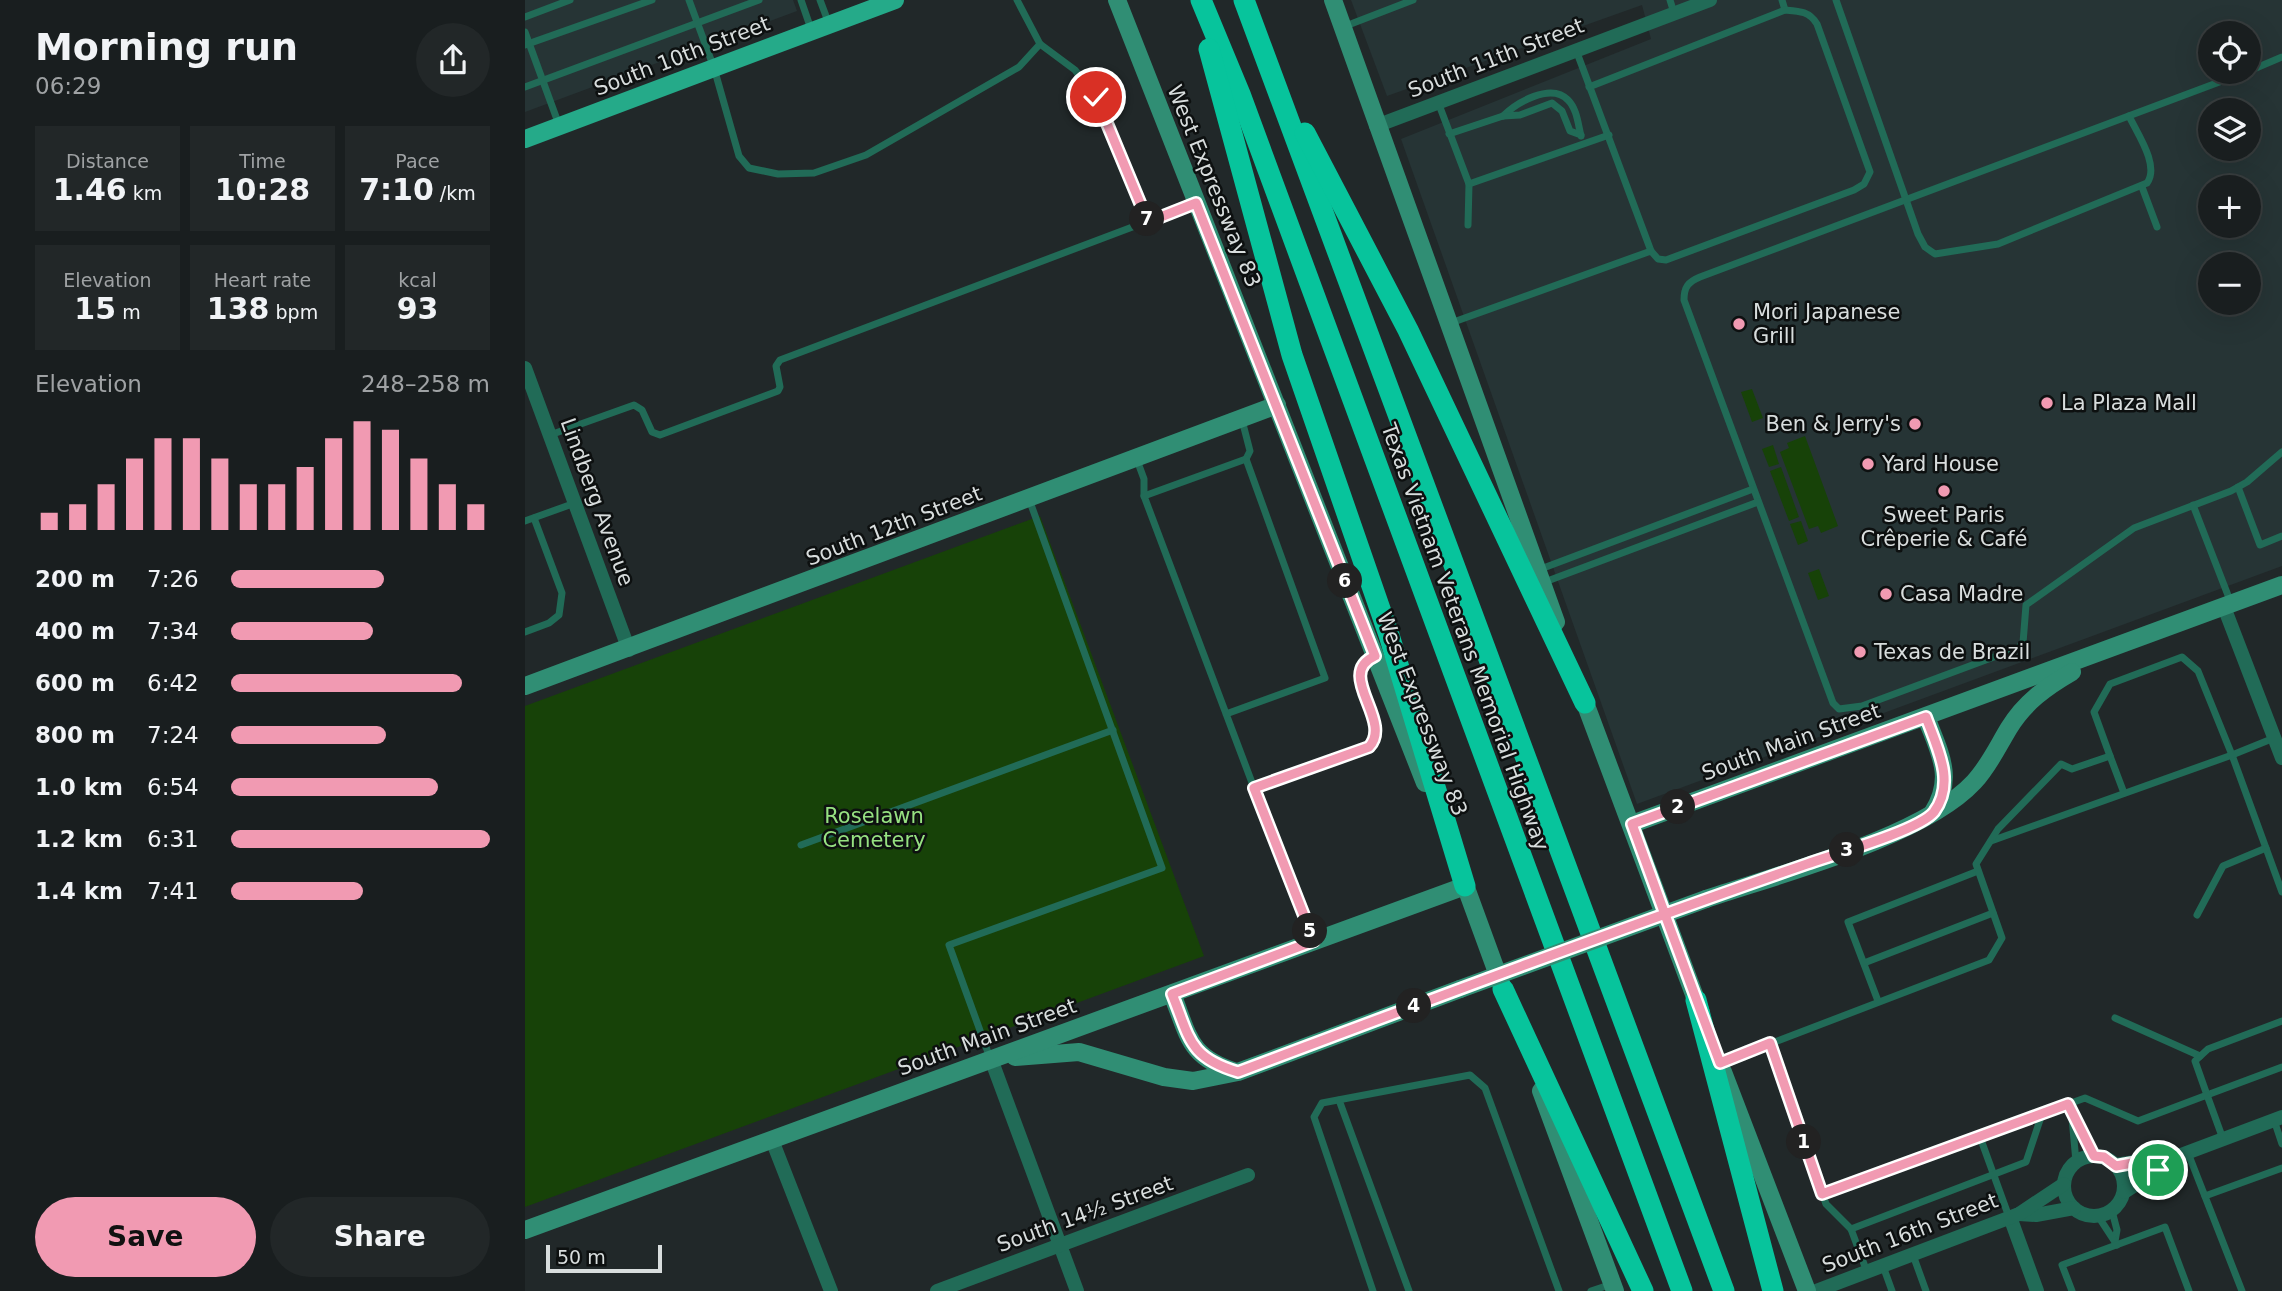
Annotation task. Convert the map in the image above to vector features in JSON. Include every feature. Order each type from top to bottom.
[{"type":"highway","points":[[1196,0],[1292,355],[1389,635],[1465,886]]},
{"type":"highway","name":"Texas Vietnam Veterans Memorial Highway","points":[[1201,0],[1240,94],[1682,1291]]},
{"type":"highway","name":"Texas Vietnam Veterans Memorial Highway","points":[[1244,0],[1724,1291]]},
{"type":"highway","points":[[1266,57],[1408,330],[1585,703]]},
{"type":"highway","points":[[1503,989],[1643,1291]]},
{"type":"highway","points":[[1696,1000],[1773,1291]]},
{"type":"main road","name":"South 10th Street","points":[[525,139],[886,2]]},
{"type":"street","points":[[1333,0],[1585,703],[1807,1291]]},
{"type":"street","name":"South 11th Street","points":[[1376,126],[1576,50],[1672,7],[1710,0]]},
{"type":"street","name":"West Expressway 83","points":[[1122,6],[1196,203],[1465,886],[1614,1288]]},
{"type":"street","name":"Lindberg Avenue","points":[[525,368],[629,650]]},
{"type":"street","name":"South 12th Street","points":[[525,686],[629,650],[1277,405]]},
{"type":"street","name":"South Main Street","points":[[1632,824],[2282,585]]},
{"type":"street","points":[[2228,606],[2282,758]]},
{"type":"street","name":"South Main Street","points":[[991,1059],[1079,1052],[1164,1077],[1193,1081],[1238,1072],[1706,899],[1869,842],[1932,815],[1974,783],[2026,705],[2047,686],[2111,649]]},
{"type":"street","points":[[1926,717],[1945,777],[1944,794],[1932,815]]},
{"type":"street","name":"South Main Street","points":[[525,1230],[1465,886]]},
{"type":"street","points":[[1172,994],[1199,1056],[1213,1065],[1238,1072]]},
{"type":"street","points":[[991,1059],[1077,1291]]},
{"type":"street","points":[[2124,1192],[2124,1178],[2116,1166],[2104,1157],[2094,1156],[2076,1162],[2069,1169],[2064,1184],[2066,1197],[2074,1208],[2085,1215],[2105,1214],[2124,1192],[2158,1170],[2165,1161],[2278,1118]]},
{"type":"street","points":[[772,1140],[831,1291]]},
{"type":"street","points":[[2116,1166],[2154,1159],[2165,1161]]},
{"type":"street","name":"South 14½ Street","points":[[937,1291],[1248,1175]]},
{"type":"street","points":[[2015,1215],[2064,1184]]},
{"type":"street","points":[[2015,1215],[2074,1208]]},
{"type":"street","points":[[2015,1215],[2038,1291]]},
{"type":"street","name":"South 16th Street","points":[[1816,1291],[2015,1215]]},
{"type":"lane","points":[[525,17],[570,0]]},
{"type":"lane","points":[[527,44],[652,0]]},
{"type":"lane","points":[[689,0],[714,68],[739,156],[749,167],[778,174],[814,173],[866,155],[1019,68],[1039,44]]},
{"type":"lane","points":[[525,87],[759,0]]},
{"type":"lane","points":[[801,0],[812,31]]},
{"type":"lane","points":[[820,0],[830,25]]},
{"type":"lane","points":[[1017,0],[1039,44],[1075,70],[1096,97],[1148,222]]},
{"type":"lane","points":[[1342,27],[1413,0]]},
{"type":"lane","points":[[1781,0],[1785,10]]},
{"type":"lane","points":[[1836,0],[1921,240],[1935,254],[1998,244],[2142,187],[2151,178],[2152,167],[2129,116]]},
{"type":"lane","points":[[1576,50],[1651,251],[1658,259],[1666,260],[1864,184],[1870,172],[1817,24],[1812,15],[1804,12],[1785,10],[1590,87]]},
{"type":"lane","points":[[525,32],[527,44],[560,126]]},
{"type":"lane","points":[[2261,65],[2282,57]]},
{"type":"lane","points":[[2213,84],[1700,276],[1689,282],[1683,290],[1684,300],[1833,703],[1839,709],[1849,709],[2018,648],[2023,643],[2026,605],[2134,528],[2238,487],[2282,452]]},
{"type":"lane","points":[[1503,116],[1515,104],[1548,93],[1559,94],[1574,109],[1583,139]]},
{"type":"lane","points":[[1437,102],[1469,184],[1468,225]]},
{"type":"lane","points":[[1449,134],[1503,116],[1520,115],[1552,103],[1562,111],[1570,131],[1583,139]]},
{"type":"lane","points":[[1469,184],[1583,139],[1609,135]]},
{"type":"lane","points":[[2142,187],[2157,227]]},
{"type":"lane","points":[[550,435],[634,405],[642,411],[652,432],[660,435],[778,391],[780,381],[776,366],[780,360],[1196,203]]},
{"type":"lane","points":[[1448,325],[1651,251]]},
{"type":"lane","points":[[1145,496],[1245,459],[1250,451],[1242,419]]},
{"type":"lane","points":[[1136,459],[1144,480],[1145,496],[1314,941]]},
{"type":"lane","points":[[1226,714],[1325,678],[1245,459]]},
{"type":"lane","points":[[2238,487],[2260,545],[2282,537]]},
{"type":"lane","points":[[1539,577],[1753,489]]},
{"type":"lane","points":[[991,1059],[949,945],[1162,868],[1029,499]]},
{"type":"lane","points":[[1539,577],[1758,502]]},
{"type":"lane","points":[[525,521],[575,503]]},
{"type":"lane","points":[[2193,505],[2228,606]]},
{"type":"lane","points":[[525,632],[548,623],[559,615],[562,593],[534,518]]},
{"type":"lane","points":[[1254,788],[1369,747],[1376,740],[1377,729],[1361,688],[1360,668],[1366,660],[1375,656]]},
{"type":"lane","points":[[2124,793],[2094,712],[2110,684],[2182,657],[2198,671],[2282,892]]},
{"type":"lane","points":[[801,845],[1113,730]]},
{"type":"lane","points":[[1990,842],[2274,738]]},
{"type":"lane","points":[[1720,1063],[1989,960],[2002,939],[1976,864],[1998,829],[2061,764],[2072,769],[2110,756]]},
{"type":"lane","points":[[2197,915],[2223,866],[2266,848]]},
{"type":"lane","points":[[1878,1001],[1848,922],[1978,870]]},
{"type":"lane","points":[[1864,963],[1993,913]]},
{"type":"lane","points":[[2115,1018],[2200,1056]]},
{"type":"lane","points":[[2223,1139],[2195,1061],[2208,1049],[2282,1021]]},
{"type":"lane","points":[[1770,1043],[1826,1204],[1851,1229],[1867,1272]]},
{"type":"lane","points":[[1822,1194],[2085,1098],[2137,1121],[2282,1067]]},
{"type":"lane","points":[[1373,1291],[1314,1117],[1322,1103],[1470,1075],[1485,1088],[1559,1291]]},
{"type":"lane","points":[[1339,1100],[1409,1291]]},
{"type":"lane","points":[[2068,1104],[2072,1117],[2076,1162]]},
{"type":"lane","points":[[1851,1229],[2026,1162],[2042,1114]]},
{"type":"lane","points":[[2072,1117],[2094,1156]]},
{"type":"lane","points":[[2278,1118],[2282,1144]]},
{"type":"lane","points":[[1980,1136],[1994,1175],[2015,1215]]},
{"type":"lane","points":[[2188,1152],[2242,1291]]},
{"type":"lane","points":[[2206,1196],[2282,1168]]},
{"type":"lane","points":[[2105,1214],[2107,1234],[2116,1243]]},
{"type":"lane","points":[[2105,1214],[2117,1230],[2116,1243]]},
{"type":"lane","points":[[2072,1291],[2062,1265],[2165,1227],[2189,1291]]},
{"type":"lane","points":[[1913,1254],[1926,1291]]},
{"type":"lane","points":[[1882,1266],[1892,1291]]},
{"type":"lane","points":[[1591,1291],[1614,1288]]},
{"type":"shaded area","points":[[525,0],[793,0],[797,11],[525,112]]},
{"type":"shaded area","points":[[1351,0],[2282,0],[2282,566],[1637,804],[1401,139],[1651,39],[1642,5],[1387,96]]},
{"type":"green space","points":[[1752,389],[1763,418],[1752,422],[1741,392]]},
{"type":"green space","points":[[1805,436],[1838,526],[1821,533],[1818,526],[1809,529],[1780,452],[1789,448],[1787,443]]},
{"type":"green space","points":[[1773,445],[1779,464],[1769,467],[1762,449]]},
{"type":"green space","points":[[1781,467],[1799,517],[1789,521],[1770,471]]},
{"type":"green space","name":"Roselawn Cemetery","points":[[1040,516],[1204,956],[525,1207],[525,706]]},
{"type":"green space","points":[[1801,521],[1808,541],[1798,545],[1790,524]]},
{"type":"green space","points":[[1819,569],[1829,596],[1818,600],[1808,573]]},
{"type":"place","name":"Mori Japanese Grill","points":[[1739,324]]},
{"type":"place","name":"La Plaza Mall","points":[[2047,403]]},
{"type":"place","name":"Ben & Jerry's","points":[[1915,424]]},
{"type":"place","name":"Yard House","points":[[1868,464]]},
{"type":"place","name":"Sweet Paris Crêperie & Café","points":[[1944,491]]},
{"type":"place","name":"Casa Madre","points":[[1886,594]]},
{"type":"place","name":"Texas de Brazil","points":[[1860,652]]},
{"type":"route","points":[[1096,97],[1148,222],[1196,203],[1375,656],[1366,660],[1360,668],[1361,688],[1377,729],[1376,740],[1369,747],[1254,788],[1314,941],[1172,994],[1199,1056],[1213,1065],[1238,1072],[1460,989],[1624,929],[1706,899],[1901,830],[1932,815],[1944,794],[1945,777],[1941,758],[1926,717],[1632,824],[1664,912],[1696,1000],[1720,1063],[1770,1043],[1822,1194],[2068,1104],[2072,1117],[2094,1156],[2104,1157],[2116,1166],[2154,1159],[2165,1161],[2158,1170]]}]
